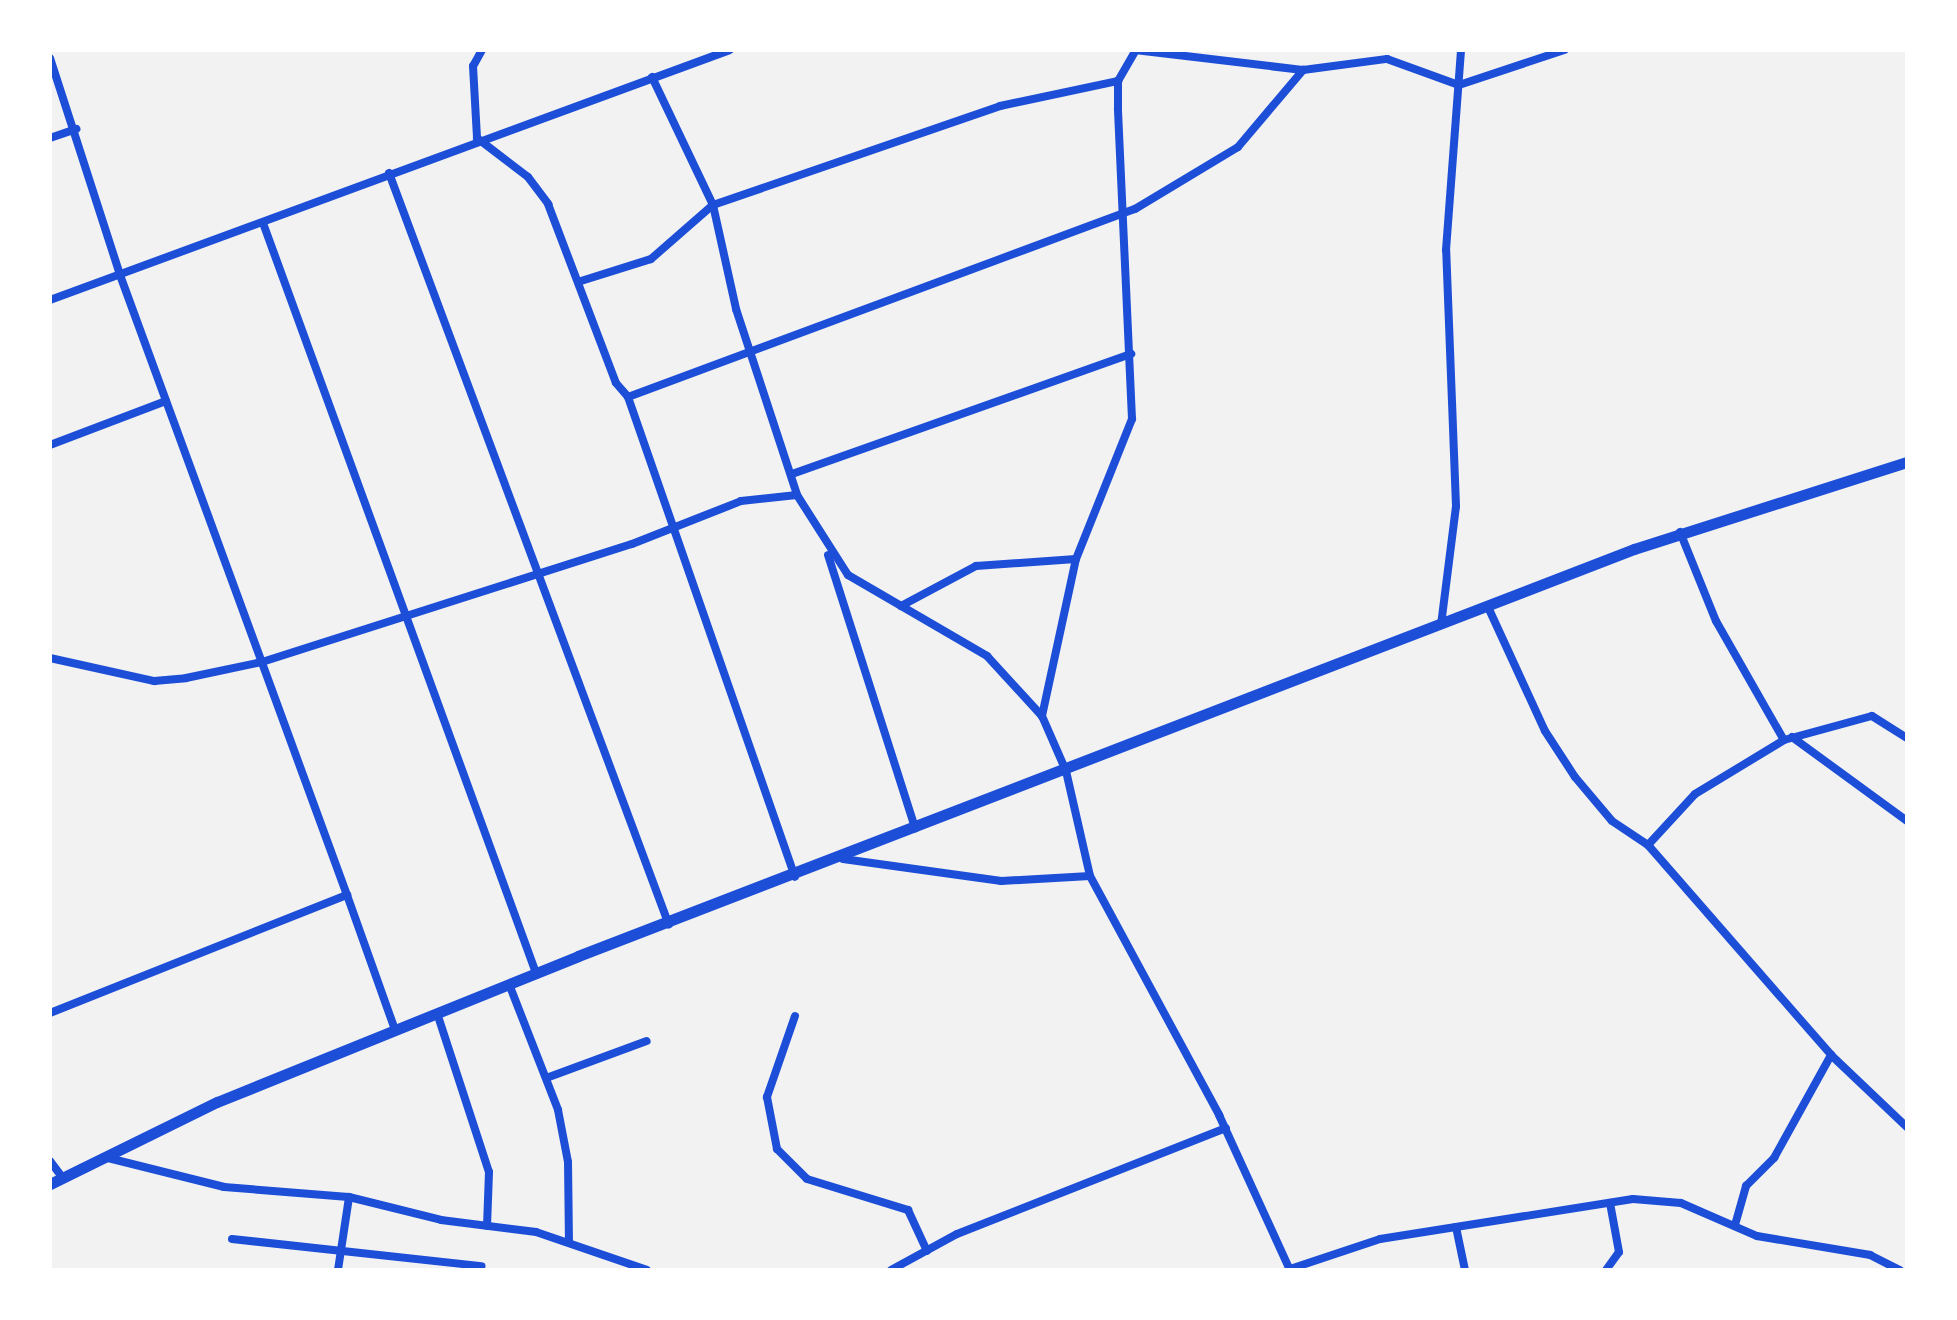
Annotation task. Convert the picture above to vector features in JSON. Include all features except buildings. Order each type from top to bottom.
[{"type":"street","points":[[482,50],[473,66],[477,138],[528,177],[548,204],[581,281],[616,383],[628,397],[795,878]]},
{"type":"street","points":[[50,300],[263,223],[477,138],[730,50]]},
{"type":"street","points":[[1441,625],[1456,506],[1446,250],[1461,50]]},
{"type":"street","points":[[1042,716],[1076,559],[1132,419],[1118,81],[1135,51],[1303,70],[1387,59],[1459,85],[1564,50]]},
{"type":"street","points":[[50,58],[76,129],[120,275],[395,1030]]},
{"type":"street","points":[[628,397],[750,348],[994,266],[1122,214],[1200,176],[1238,147],[1303,70]]},
{"type":"street","points":[[652,77],[713,205],[750,348],[797,495],[826,550],[915,829]]},
{"type":"street","points":[[581,281],[651,259],[713,205],[1000,106],[1118,81]]},
{"type":"street","points":[[50,138],[76,129]]},
{"type":"street","points":[[389,173],[534,575],[669,926]]},
{"type":"street","points":[[263,223],[536,973]]},
{"type":"street","points":[[792,474],[1131,354]]},
{"type":"street","points":[[50,445],[166,401]]},
{"type":"street","points":[[50,1184],[104,1157],[395,1030],[536,973],[795,878],[1680,532],[1892,464],[1907,462]]},
{"type":"street","points":[[1892,464],[1907,469]]},
{"type":"street","points":[[50,658],[154,681],[262,662],[675,529],[741,501],[797,495]]},
{"type":"street","points":[[1680,532],[1716,621],[1788,739],[1907,821]]},
{"type":"street","points":[[826,550],[848,575],[987,656],[1042,716],[1066,771],[1090,876],[1226,1128],[1290,1270],[1367,1243],[1610,1203],[1681,1203],[1735,1225],[1825,1252],[1870,1255],[1900,1270]]},
{"type":"street","points":[[901,606],[976,566],[1076,559]]},
{"type":"street","points":[[1488,607],[1560,756],[1612,821],[1648,845],[1831,1055],[1907,1127]]},
{"type":"street","points":[[1648,845],[1674,810],[1788,739],[1872,716],[1907,738]]},
{"type":"street","points":[[843,859],[1001,881],[1090,876]]},
{"type":"street","points":[[50,1013],[347,895]]},
{"type":"street","points":[[509,984],[549,1077],[568,1162],[569,1242]]},
{"type":"street","points":[[437,1013],[489,1172],[487,1226]]},
{"type":"street","points":[[795,1016],[767,1097],[777,1149],[807,1179],[908,1210],[927,1251]]},
{"type":"street","points":[[549,1077],[647,1041]]},
{"type":"street","points":[[1735,1225],[1748,1182],[1774,1158],[1831,1055]]},
{"type":"street","points":[[891,1270],[927,1251],[1226,1128]]},
{"type":"street","points":[[104,1157],[224,1187],[349,1197],[569,1242],[629,1267],[647,1270]]},
{"type":"street","points":[[50,1161],[62,1177]]},
{"type":"street","points":[[338,1270],[349,1197]]},
{"type":"street","points":[[1606,1270],[1619,1252],[1610,1203]]},
{"type":"street","points":[[1456,1227],[1465,1270]]},
{"type":"street","points":[[232,1239],[342,1248],[482,1266]]}]
